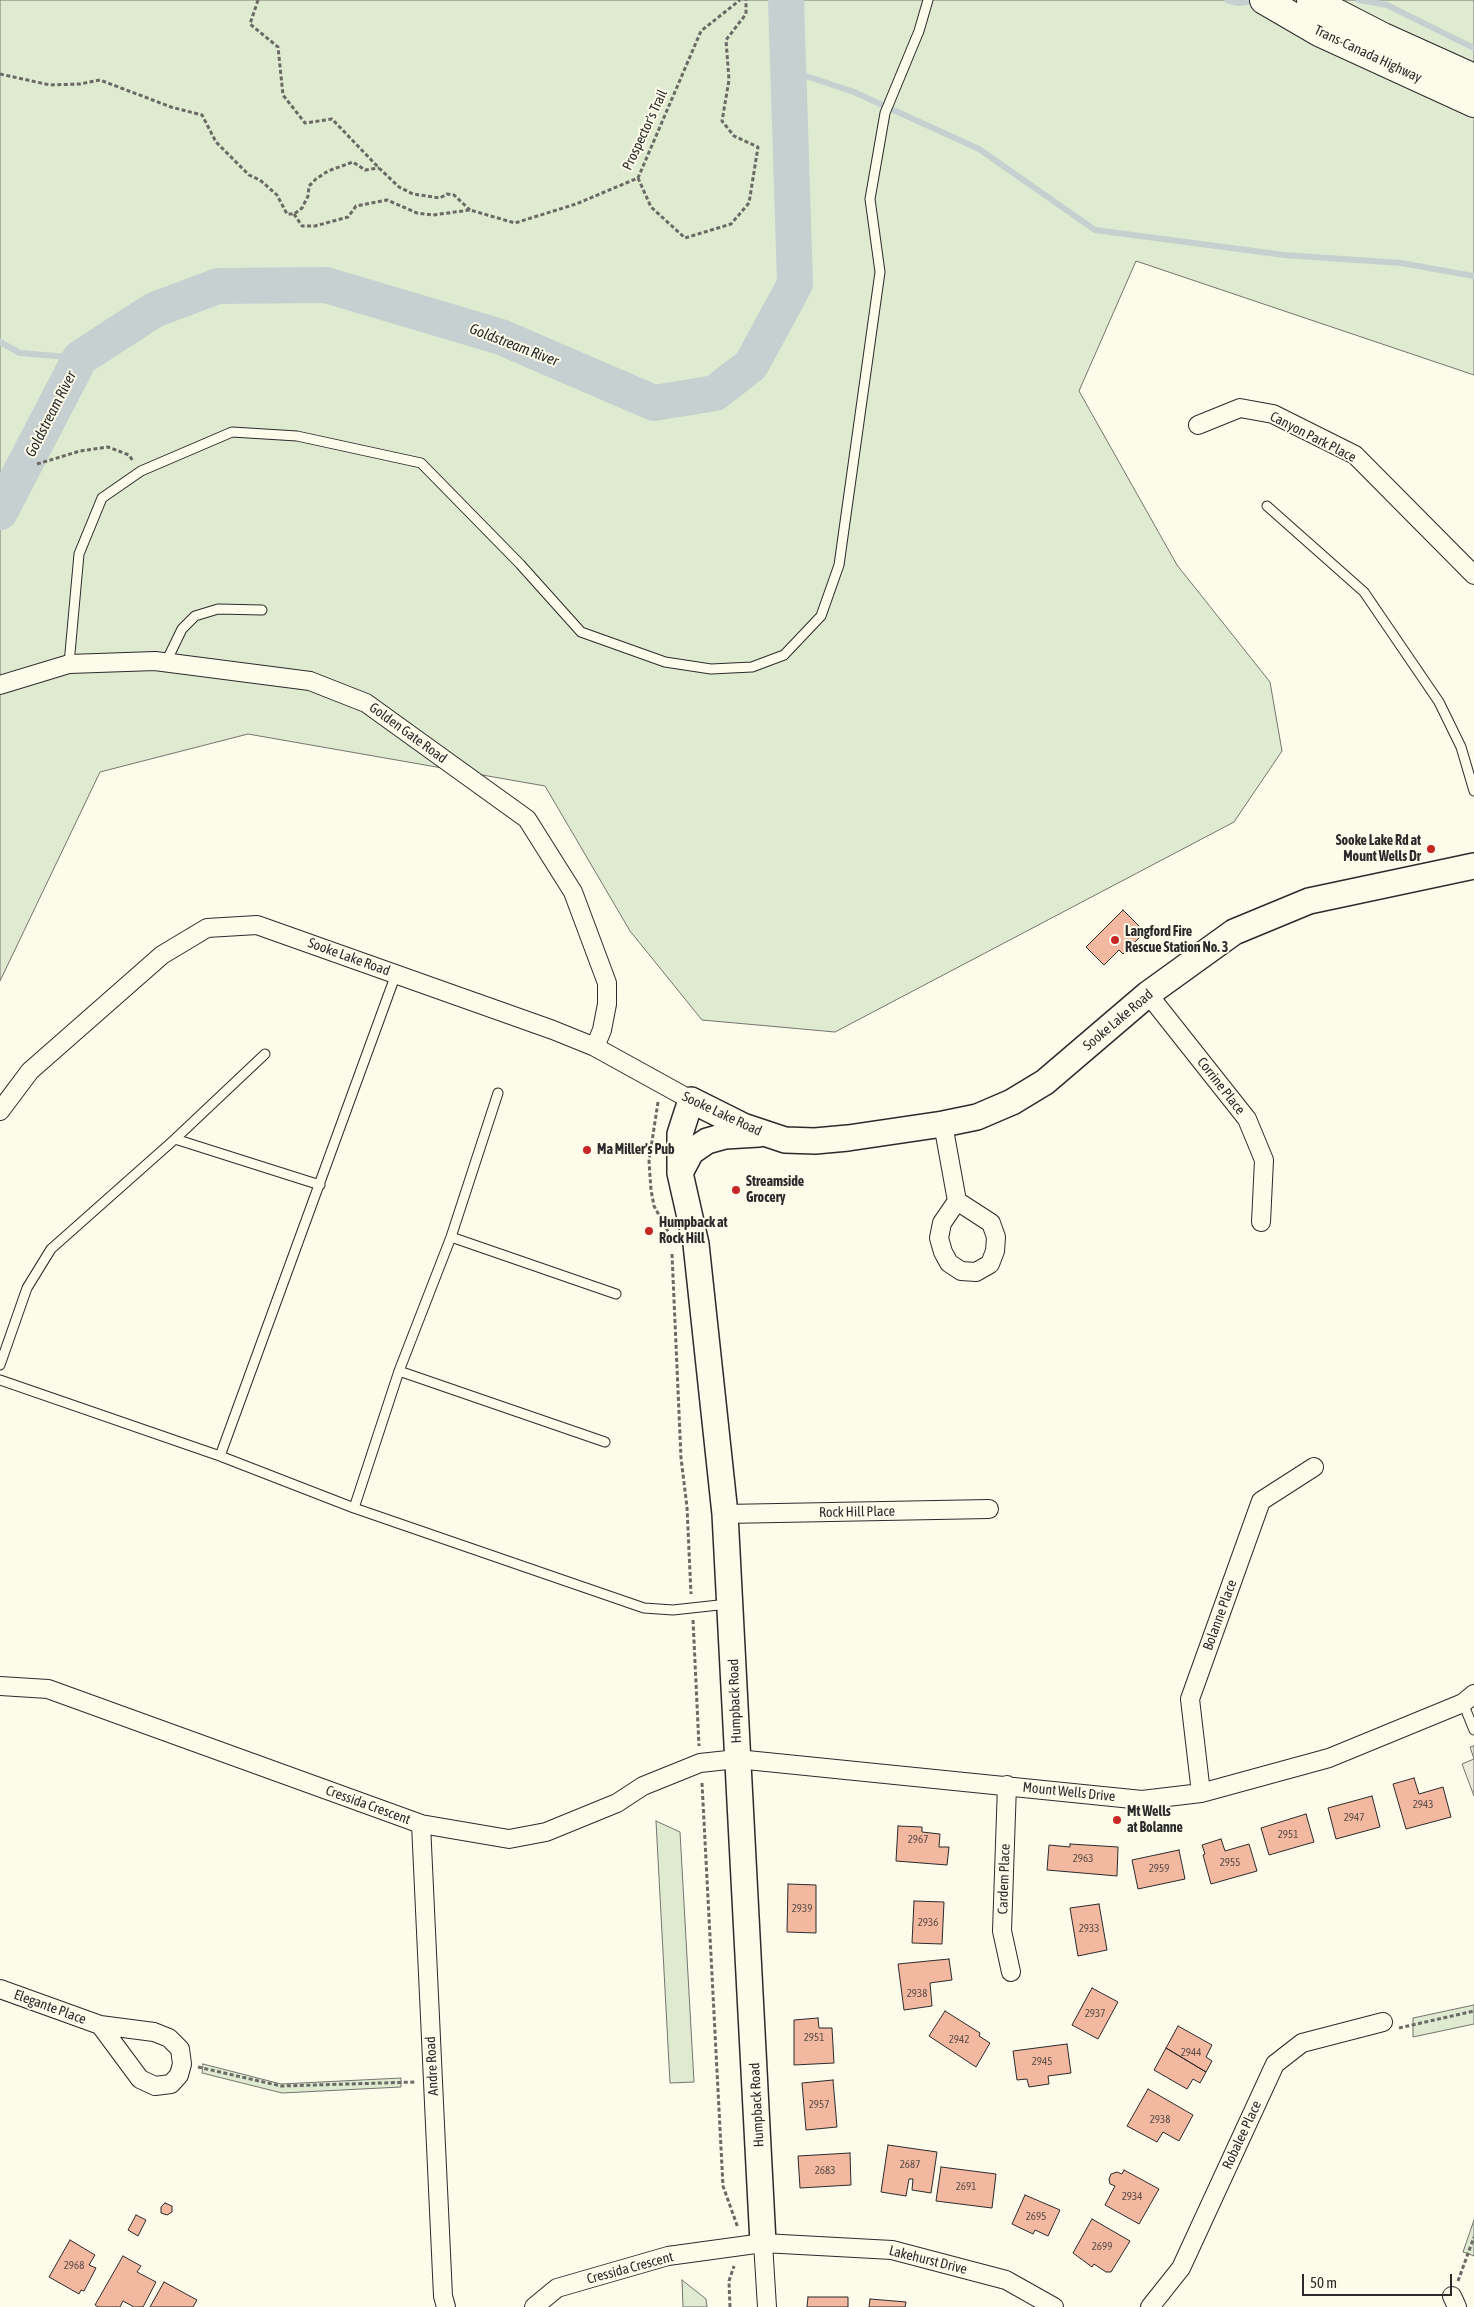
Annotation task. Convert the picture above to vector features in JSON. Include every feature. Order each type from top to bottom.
[{"type":"highway","name":"Trans-Canada Highway","points":[[1264,0],[1319,32],[1474,103]]},
{"type":"highway","name":"Trans-Canada Highway","points":[[1311,0],[1383,37],[1474,78]]},
{"type":"street","name":"Canyon Park Place","points":[[1198,425],[1240,408],[1248,409],[1273,414],[1355,455],[1474,575]]},
{"type":"street","name":"Golden Gate Road","points":[[0,684],[69,664],[166,662],[310,681],[366,703],[527,819],[573,892],[607,983],[607,1004],[602,1030],[595,1047]]},
{"type":"street","name":"Sooke Lake Road","points":[[0,1111],[30,1071],[162,955],[207,928],[257,925],[553,1030],[595,1047],[691,1100],[762,1134],[785,1140],[815,1141],[943,1124],[977,1117],[1012,1102],[1045,1082],[1148,994],[1234,932],[1309,901],[1474,866]]},
{"type":"street","name":"Corrine Place","points":[[1148,994],[1247,1119],[1264,1160],[1261,1222]]},
{"type":"street","name":"Humpback Road","points":[[691,1100],[680,1134],[680,1172],[696,1244],[725,1514],[737,1759],[751,2245],[767,2307]]},
{"type":"street","points":[[943,1124],[957,1201]]},
{"type":"street","points":[[680,1172],[691,1152],[707,1141],[725,1136],[762,1134]]},
{"type":"street","name":"Bolanne Place","points":[[1200,1793],[1190,1699],[1261,1501],[1314,1467]]},
{"type":"street","name":"Rock Hill Place","points":[[725,1514],[989,1509]]},
{"type":"street","name":"Cressida Crescent","points":[[0,1686],[48,1689],[421,1824],[509,1839],[546,1832],[617,1803],[643,1786],[700,1763],[737,1759]]},
{"type":"street","name":"Mount Wells Drive","points":[[737,1759],[1142,1800],[1200,1793],[1329,1758],[1468,1699]]},
{"type":"street","name":"Cardem Place","points":[[1007,1785],[1002,1931],[1011,1972]]},
{"type":"street","name":"Andre Road","points":[[421,1824],[443,2296],[446,2307]]},
{"type":"street","name":"Elegante Place","points":[[0,1989],[100,2025],[154,2032],[169,2038],[180,2049],[182,2064],[179,2075],[171,2084],[155,2086],[140,2079],[100,2025]]},
{"type":"street","name":"Robalee Place","points":[[1150,2307],[1180,2268],[1275,2064],[1302,2044],[1382,2022]]},
{"type":"street","name":"Cressida Crescent","points":[[534,2307],[557,2288],[668,2256],[751,2245]]},
{"type":"street","name":"Lakehurst Drive","points":[[751,2245],[892,2250],[1006,2280],[1054,2307]]},
{"type":"lane","points":[[69,664],[79,554],[102,498],[141,471],[232,432],[297,436],[421,463],[520,564],[581,632],[665,662],[711,669],[752,668],[784,655],[821,616],[839,566],[880,272],[870,199],[885,113],[919,31],[928,0]]},
{"type":"lane","points":[[1267,506],[1364,592],[1439,702],[1461,747],[1474,791]]},
{"type":"lane","points":[[166,662],[182,629],[195,616],[218,609],[262,610]]},
{"type":"lane","points":[[220,1456],[396,974]]},
{"type":"lane","points":[[0,1365],[27,1288],[51,1249],[175,1139],[265,1054]]},
{"type":"lane","points":[[354,1508],[399,1371],[451,1237],[498,1093]]},
{"type":"lane","points":[[175,1139],[320,1184]]},
{"type":"lane","points":[[451,1237],[616,1294]]},
{"type":"lane","points":[[399,1371],[605,1442]]},
{"type":"lane","points":[[0,1380],[220,1456],[354,1508],[644,1608],[673,1610],[730,1604]]},
{"type":"lane","points":[[1468,1699],[1474,1730]]},
{"type":"path","points":[[258,0],[250,24],[278,47],[283,94],[305,123],[332,119],[378,168],[400,187],[413,194],[440,198],[447,194],[454,194],[470,210]]},
{"type":"path","name":"Prospector's Trail","points":[[470,210],[515,223],[576,204],[638,178],[701,31],[740,0]]},
{"type":"path","points":[[638,178],[651,207],[685,238],[731,224],[748,203],[758,147],[734,136],[722,121],[729,80],[726,40],[746,14],[746,0]]},
{"type":"path","points":[[0,74],[50,86],[80,84],[100,80],[171,107],[202,115],[216,142],[249,175],[260,180],[277,195],[287,214],[294,214],[302,208],[308,196],[309,186],[328,171],[352,162],[364,170],[378,168]]},
{"type":"path","points":[[294,214],[302,226],[315,226],[348,217],[356,206],[387,200],[417,213],[433,215],[470,210]]},
{"type":"path","points":[[37,464],[80,451],[108,447],[128,455],[141,471]]},
{"type":"path","points":[[656,1106],[649,1161],[651,1190],[654,1206],[671,1238]]},
{"type":"path","points":[[672,1248],[681,1458],[687,1507],[723,2186],[738,2227],[751,2245],[729,2281],[730,2307]]},
{"type":"path","points":[[1382,2022],[1397,2028],[1474,2011]]},
{"type":"path","points":[[182,2064],[281,2086],[433,2082]]},
{"type":"path","points":[[1455,2302],[1474,2237]]},
{"type":"green space","points":[[0,0],[1474,0],[1474,375],[1136,261],[1079,391],[1177,565],[1270,682],[1282,751],[1234,822],[835,1032],[702,1020],[630,931],[545,786],[248,734],[100,772],[0,981]]},
{"type":"green space","points":[[656,1821],[680,1832],[694,2082],[670,2083]]},
{"type":"green space","points":[[1474,2005],[1474,2024],[1413,2037],[1413,2018]]},
{"type":"green space","points":[[203,2064],[281,2084],[401,2078],[401,2087],[282,2093],[202,2073]]},
{"type":"green space","points":[[1474,2220],[1474,2256],[1463,2252]]},
{"type":"green space","points":[[682,2280],[706,2299],[707,2307],[683,2307]]},
{"type":"shaded area","points":[[1474,1746],[1474,1759],[1470,1747]]},
{"type":"shaded area","points":[[1474,1759],[1474,1796],[1462,1764]]},
{"type":"building","name":"Langford Fire Rescue Station No. 3","points":[[1123,910],[1145,932],[1123,954],[1119,950],[1104,965],[1086,947]]},
{"type":"building","points":[[1414,1778],[1419,1794],[1443,1787],[1451,1817],[1406,1829],[1393,1784]]},
{"type":"building","points":[[1372,1796],[1380,1827],[1336,1839],[1328,1808]]},
{"type":"building","points":[[1306,1814],[1314,1842],[1269,1855],[1261,1828]]},
{"type":"building","points":[[898,1826],[922,1827],[922,1832],[940,1834],[939,1847],[949,1847],[947,1865],[896,1861]]},
{"type":"building","points":[[1221,1839],[1225,1851],[1249,1844],[1257,1871],[1211,1884],[1202,1845]]},
{"type":"building","points":[[1070,1844],[1118,1847],[1117,1876],[1047,1870],[1049,1845],[1070,1847]]},
{"type":"building","points":[[1179,1850],[1185,1879],[1138,1889],[1132,1860]]},
{"type":"building","points":[[788,1884],[816,1885],[816,1933],[787,1932]]},
{"type":"building","points":[[914,1901],[944,1902],[942,1944],[912,1943]]},
{"type":"building","points":[[1099,1904],[1107,1950],[1078,1956],[1070,1908]]},
{"type":"building","points":[[949,1959],[952,1980],[930,1983],[932,2006],[904,2010],[898,1964]]},
{"type":"building","points":[[1092,1988],[1118,2002],[1098,2039],[1072,2025]]},
{"type":"building","points":[[945,2011],[980,2033],[979,2036],[990,2043],[976,2067],[929,2036]]},
{"type":"building","points":[[818,2018],[819,2028],[832,2028],[834,2063],[794,2065],[794,2020]]},
{"type":"building","points":[[1178,2026],[1212,2045],[1206,2057],[1212,2061],[1206,2072],[1166,2048]]},
{"type":"building","points":[[1067,2044],[1071,2073],[1048,2076],[1049,2084],[1029,2087],[1027,2079],[1017,2080],[1013,2051]]},
{"type":"building","points":[[1166,2048],[1206,2072],[1200,2083],[1193,2079],[1187,2089],[1154,2070]]},
{"type":"building","points":[[833,2080],[837,2127],[806,2130],[802,2083]]},
{"type":"building","points":[[1148,2089],[1193,2115],[1179,2141],[1163,2132],[1157,2142],[1127,2126]]},
{"type":"building","points":[[888,2145],[937,2152],[931,2193],[912,2190],[913,2179],[909,2179],[906,2196],[881,2192]]},
{"type":"building","points":[[850,2153],[851,2185],[800,2188],[798,2156]]},
{"type":"building","points":[[941,2167],[996,2174],[992,2208],[936,2201]]},
{"type":"building","points":[[1124,2170],[1159,2189],[1139,2224],[1105,2205],[1115,2186],[1110,2184],[1111,2174],[1117,2172],[1122,2174]]},
{"type":"building","points":[[1025,2195],[1060,2210],[1048,2236],[1035,2230],[1033,2234],[1012,2224]]},
{"type":"building","points":[[165,2203],[172,2206],[172,2212],[167,2215],[161,2213],[161,2207]]},
{"type":"building","points":[[136,2215],[146,2220],[138,2236],[128,2230]]},
{"type":"building","points":[[1092,2219],[1130,2241],[1111,2272],[1106,2272],[1094,2264],[1092,2267],[1073,2253]]},
{"type":"building","points":[[70,2240],[95,2255],[89,2265],[96,2268],[84,2291],[81,2290],[79,2294],[49,2277]]},
{"type":"building","points":[[123,2256],[141,2266],[137,2272],[156,2282],[143,2307],[134,2307],[123,2301],[120,2307],[98,2307],[95,2305]]},
{"type":"building","points":[[164,2282],[197,2300],[193,2307],[150,2307]]},
{"type":"building","points":[[808,2297],[848,2297],[848,2307],[807,2307]]},
{"type":"building","points":[[870,2299],[906,2302],[905,2307],[869,2307]]},
{"type":"waterway","name":"Goldstream River","points":[[0,512],[80,358],[154,310],[218,286],[326,285],[501,337],[654,403],[715,393],[751,365],[795,284],[786,0]]},
{"type":"waterway","points":[[1227,0],[1238,3],[1259,1]]},
{"type":"waterway","points":[[1359,0],[1387,5],[1474,48]]},
{"type":"waterway","points":[[788,70],[854,92],[979,149],[1095,230],[1284,255],[1401,263],[1474,276]]},
{"type":"waterway","points":[[0,342],[20,353],[80,358]]},
{"type":"place","name":"Sooke Lake Rd at Mount Wells Dr","points":[[1431,849]]},
{"type":"place","name":"Langford Fire Rescue Station No. 3","points":[[1115,940]]},
{"type":"place","name":"Ma Miller’s Pub","points":[[587,1150]]},
{"type":"place","name":"Streamside Grocery","points":[[736,1190]]},
{"type":"place","name":"Humpback at Rock Hill","points":[[649,1231]]},
{"type":"place","name":"Mt Wells at Bolanne","points":[[1117,1820]]}]
